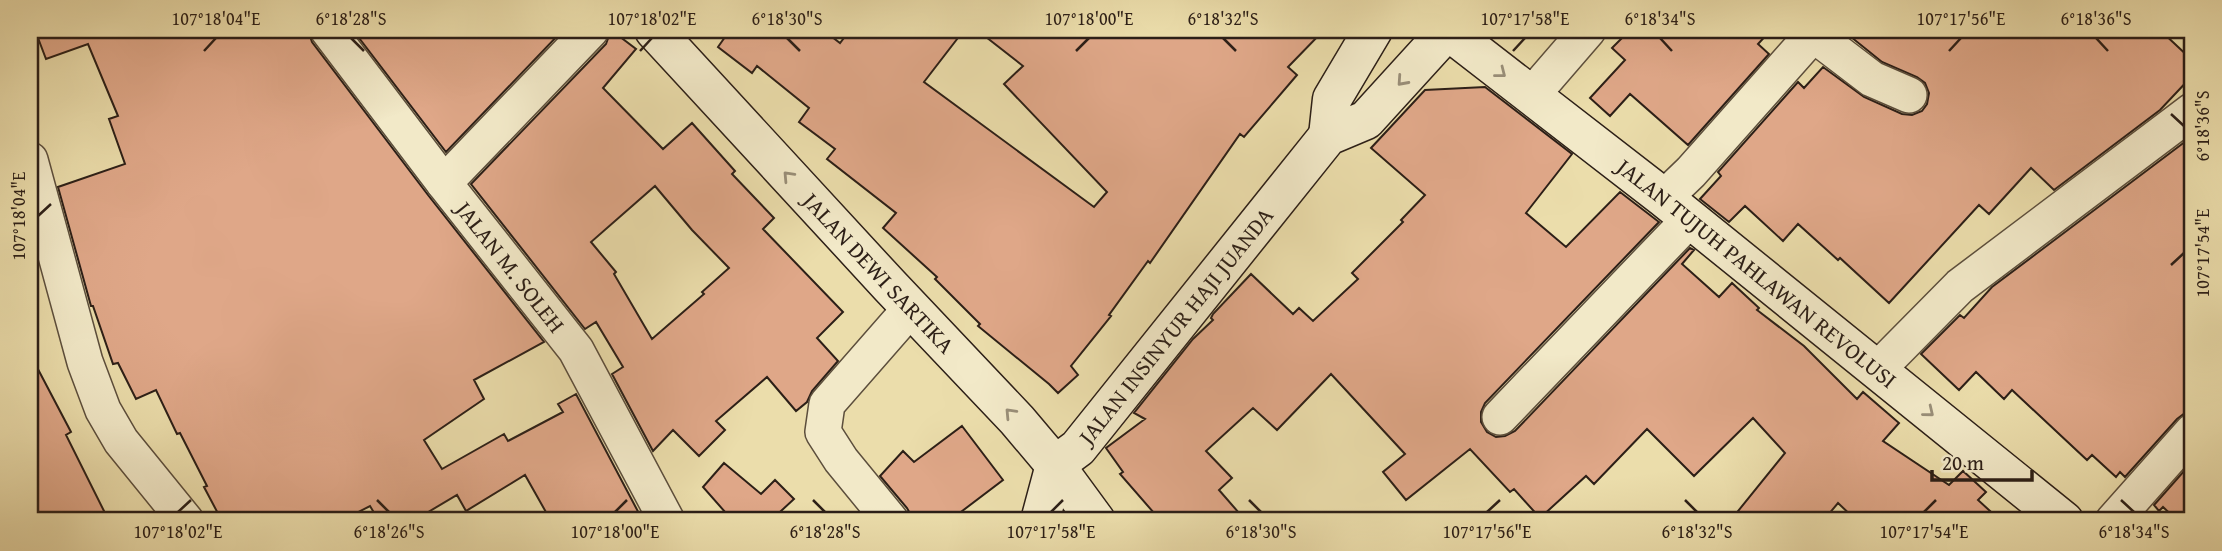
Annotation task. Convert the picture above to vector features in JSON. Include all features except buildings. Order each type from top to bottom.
[{"type":"street","name":"JALAN M. SOLEH","points":[[328,30],[576,351],[667,521]]},
{"type":"street","points":[[444,183],[591,30]]},
{"type":"street","name":"JALAN DEWI SARTIKA","points":[[654,30],[1017,420],[1055,465],[1096,521]]},
{"type":"street","points":[[1328,136],[1332,99],[1373,30]]},
{"type":"street","name":"JALAN INSINYUR HAJI JUANDA","points":[[1055,465],[1078,448],[1328,136],[1366,120],[1447,30]]},
{"type":"street","name":"JALAN TUJUH PAHLAWAN REVOLUSI","points":[[1447,30],[1676,209],[2064,521]]},
{"type":"street","points":[[1531,96],[1588,30]]},
{"type":"street","points":[[1500,417],[1676,209],[1691,172],[1815,32],[1872,79],[1909,95]]},
{"type":"street","points":[[1877,370],[1960,286],[2192,111]]},
{"type":"street","points":[[30,160],[85,362],[103,410],[121,441],[186,521]]},
{"type":"street","points":[[891,521],[841,460],[822,432],[827,404],[911,308]]},
{"type":"street","points":[[2113,521],[2192,432]]},
{"type":"street","points":[[1040,521],[1055,465]]}]
